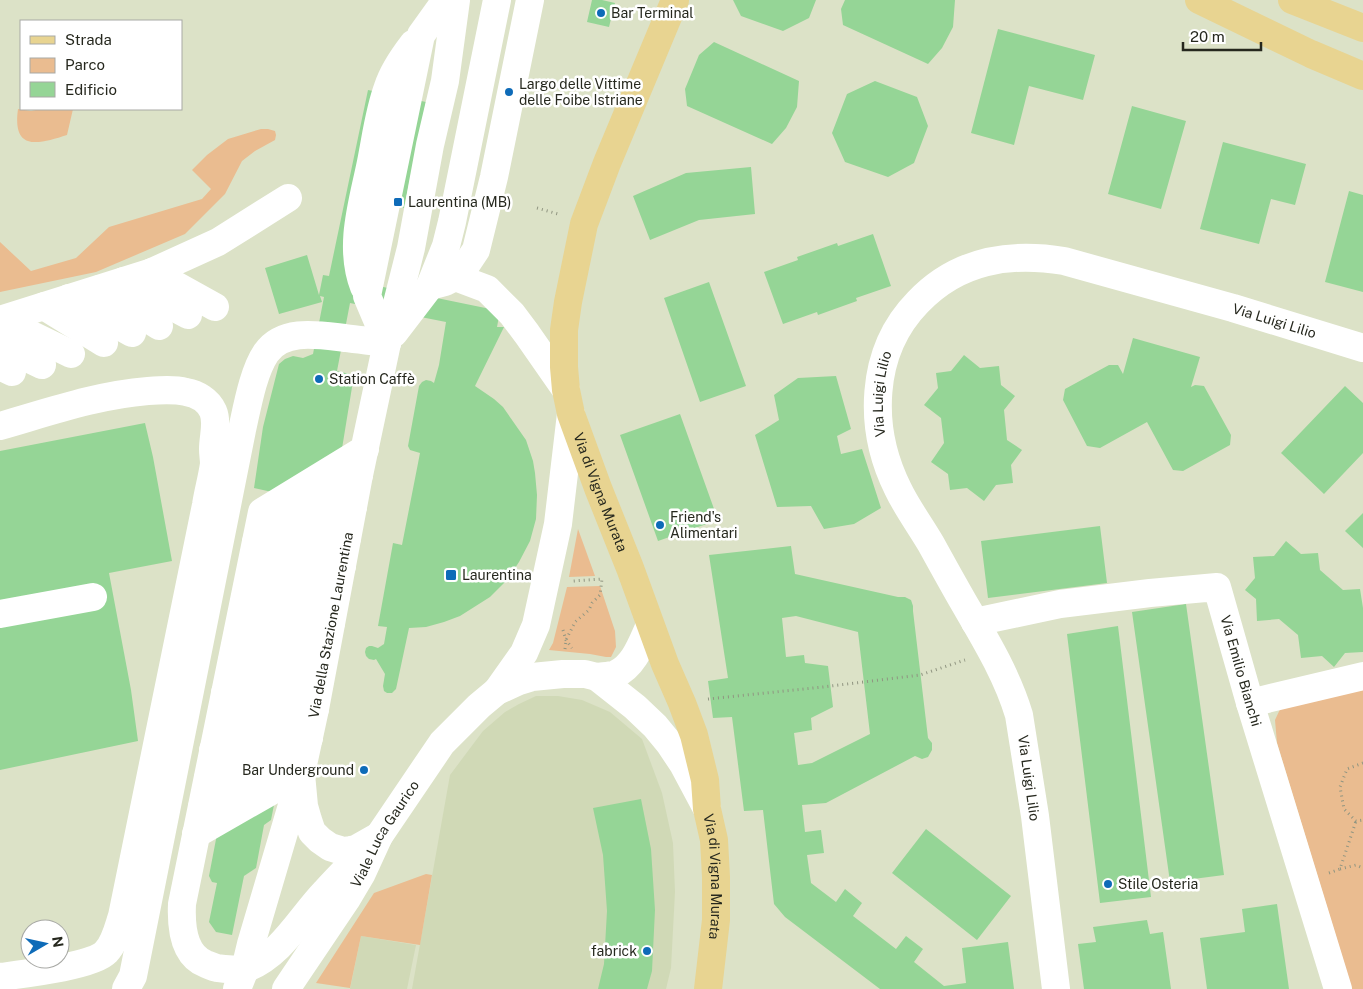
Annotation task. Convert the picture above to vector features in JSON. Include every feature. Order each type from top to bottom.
[{"type":"main road","name":"Via di Vigna Murata","points":[[675,0],[584,224],[569,293],[563,348],[568,402],[598,488],[694,735],[705,780],[707,809],[714,840],[716,912],[708,989]]},
{"type":"main road","points":[[1199,0],[1311,54],[1363,76]]},
{"type":"main road","points":[[1292,0],[1363,28]]},
{"type":"street","points":[[387,343],[367,296],[421,35],[446,0]]},
{"type":"street","points":[[387,343],[411,248],[430,145],[445,81],[456,0]]},
{"type":"street","points":[[442,282],[446,246],[497,0]]},
{"type":"street","points":[[387,343],[442,282],[462,271],[476,250],[494,178],[530,0]]},
{"type":"street","points":[[0,328],[56,302],[152,272],[218,242],[288,198]]},
{"type":"street","name":"Via Luigi Lilio","points":[[1056,989],[1035,816],[1022,731],[1014,700],[992,651],[923,530],[908,509],[897,487],[882,447],[877,401],[879,382],[888,348],[902,320],[911,308],[939,284],[968,267],[998,260],[1041,257],[1232,308],[1363,348]]},
{"type":"street","points":[[152,272],[216,308]]},
{"type":"street","points":[[442,282],[486,289],[500,302],[527,334],[568,402]]},
{"type":"street","points":[[112,285],[188,315]]},
{"type":"street","points":[[112,285],[159,326]]},
{"type":"street","points":[[56,302],[132,333]]},
{"type":"street","points":[[56,302],[104,343]]},
{"type":"street","points":[[0,328],[71,354]]},
{"type":"street","points":[[0,328],[42,365]]},
{"type":"street","points":[[126,989],[133,976],[242,430],[260,364],[274,345],[301,335],[387,343]]},
{"type":"street","name":"Via della Stazione Laurentina","points":[[379,836],[350,850],[330,847],[320,840],[312,832],[304,806],[302,774],[359,475],[387,343]]},
{"type":"street","points":[[0,426],[104,397],[163,390],[177,390],[199,396],[208,403],[216,424],[213,448],[214,463],[118,929],[110,947],[98,958],[80,964],[0,977]]},
{"type":"street","name":"Viale Luca Gaurico","points":[[286,989],[346,900],[362,873],[379,836],[442,743],[497,691],[524,653],[536,625],[558,524],[568,402]]},
{"type":"street","points":[[241,979],[202,962],[194,956],[187,944],[182,925],[182,904],[262,512],[365,449]]},
{"type":"street","points":[[256,542],[359,475]]},
{"type":"street","points":[[251,569],[353,507]]},
{"type":"street","points":[[244,603],[282,577],[347,538]]},
{"type":"street","points":[[238,632],[342,566]]},
{"type":"street","name":"Via Emilio Bianchi","points":[[975,622],[1060,604],[1217,587],[1250,703],[1338,989]]},
{"type":"street","points":[[232,661],[270,635],[336,596]]},
{"type":"street","points":[[0,614],[93,597]]},
{"type":"street","points":[[225,693],[331,623]]},
{"type":"street","name":"Viale Luca Gaurico","points":[[497,691],[519,681],[550,675],[585,674],[597,677],[614,674],[629,664],[650,625]]},
{"type":"street","points":[[220,720],[325,653]]},
{"type":"street","points":[[1250,703],[1363,676]]},
{"type":"street","points":[[597,677],[635,707],[655,726],[683,764],[707,809]]},
{"type":"street","points":[[213,750],[320,680]]},
{"type":"street","points":[[208,778],[315,709]]},
{"type":"street","points":[[202,806],[309,738]]},
{"type":"street","points":[[241,979],[302,774]]},
{"type":"street","points":[[196,834],[302,774]]},
{"type":"street","points":[[241,979],[282,944],[324,892],[379,836]]},
{"type":"path","points":[[537,208],[558,214]]},
{"type":"path","points":[[564,582],[602,579],[600,595],[592,603],[589,610],[575,622],[566,640],[564,654]]},
{"type":"path","points":[[560,623],[566,640],[577,655]]},
{"type":"path","points":[[709,699],[920,675],[992,651]]},
{"type":"path","points":[[1356,821],[1344,809],[1340,787],[1346,769],[1363,763]]},
{"type":"path","points":[[1356,821],[1363,820]]},
{"type":"path","points":[[1340,869],[1356,821]]},
{"type":"path","points":[[1305,882],[1356,865],[1363,868]]},
{"type":"shaded area","points":[[536,696],[558,696],[582,700],[610,712],[642,739],[662,793],[673,843],[675,892],[671,968],[666,989],[412,989],[450,775],[483,731],[505,712]]},
{"type":"shaded area","points":[[361,936],[416,945],[407,989],[350,989]]},
{"type":"green space","points":[[18,109],[31,111],[73,110],[67,135],[47,141],[30,142],[23,138],[17,123]]},
{"type":"green space","points":[[261,129],[275,131],[275,140],[242,161],[225,194],[185,234],[96,272],[0,292],[0,242],[31,271],[76,258],[109,227],[202,199],[211,189],[192,170],[207,155],[228,139]]},
{"type":"green space","points":[[578,529],[595,576],[569,577]]},
{"type":"green space","points":[[600,586],[615,631],[616,647],[611,657],[549,650],[553,643],[567,587]]},
{"type":"green space","points":[[1363,688],[1363,989],[1352,989],[1277,743],[1275,720],[1282,705]]},
{"type":"green space","points":[[426,874],[432,875],[420,945],[361,936],[350,988],[316,983],[374,893]]},
{"type":"building","name":"Bar Terminal","points":[[592,0],[615,3],[609,27],[587,22]]},
{"type":"building","points":[[733,0],[816,0],[809,18],[783,31],[741,16]]},
{"type":"building","points":[[845,0],[955,0],[953,27],[942,48],[928,64],[843,25],[841,9]]},
{"type":"building","points":[[998,29],[1095,55],[1083,100],[1029,86],[1014,145],[971,133]]},
{"type":"building","points":[[714,42],[799,81],[797,107],[786,128],[772,144],[687,106],[685,89],[699,55]]},
{"type":"building","points":[[875,81],[917,97],[928,126],[914,163],[888,177],[845,162],[832,133],[847,94]]},
{"type":"building","points":[[368,90],[426,102],[404,208],[370,201],[354,281],[500,311],[497,327],[504,327],[475,386],[503,407],[526,440],[535,473],[537,495],[536,519],[530,541],[519,562],[507,580],[490,597],[460,616],[426,627],[409,628],[396,689],[392,693],[384,691],[385,674],[376,659],[369,659],[365,652],[369,646],[378,648],[384,644],[387,627],[378,626],[393,543],[402,545],[420,453],[410,450],[408,446],[419,386],[426,380],[434,383],[446,322],[350,303],[337,371],[354,375],[336,494],[271,820],[264,825],[256,868],[244,876],[232,935],[216,932],[209,922],[217,883],[212,882],[209,876],[278,514],[272,492],[254,488],[263,427],[279,364],[293,356],[303,358],[313,354],[324,297],[320,296],[322,302],[279,314],[265,268],[307,255],[319,295],[323,275],[329,276]]},
{"type":"building","points":[[1132,106],[1186,121],[1161,209],[1108,194]]},
{"type":"building","points":[[1223,142],[1306,164],[1295,205],[1271,199],[1259,244],[1200,229]]},
{"type":"building","points":[[751,167],[755,214],[699,220],[650,240],[633,196],[686,173]]},
{"type":"building","points":[[1349,191],[1363,195],[1363,292],[1325,282]]},
{"type":"building","points":[[873,234],[891,286],[856,298],[857,301],[818,315],[817,312],[783,324],[764,272],[798,260],[797,257],[837,243],[838,246]]},
{"type":"building","points":[[709,282],[746,386],[700,402],[664,298]]},
{"type":"building","points":[[1133,338],[1200,357],[1191,387],[1195,385],[1204,386],[1231,435],[1230,445],[1183,471],[1173,470],[1147,422],[1100,448],[1087,446],[1063,400],[1065,389],[1109,365],[1118,365],[1123,374]]},
{"type":"building","points":[[964,355],[980,368],[999,366],[1001,385],[1015,396],[1004,410],[1007,440],[1022,450],[1011,465],[1013,483],[996,485],[984,501],[967,488],[950,490],[948,474],[931,462],[944,443],[941,418],[924,405],[938,388],[936,373],[951,371]]},
{"type":"building","points":[[836,376],[851,429],[837,436],[841,454],[862,449],[881,508],[854,524],[824,529],[811,506],[777,507],[755,435],[779,420],[774,395],[798,378]]},
{"type":"building","points":[[1345,386],[1363,403],[1363,453],[1324,494],[1281,453]]},
{"type":"building","points":[[680,414],[718,520],[658,541],[620,435]]},
{"type":"building","points":[[145,423],[172,561],[109,573],[131,690],[138,741],[0,770],[0,451]]},
{"type":"building","points":[[1363,513],[1363,548],[1345,531]]},
{"type":"building","points":[[1100,526],[1107,583],[988,598],[981,541]]},
{"type":"building","points":[[1286,541],[1301,554],[1318,553],[1320,570],[1343,590],[1360,589],[1363,608],[1363,652],[1345,653],[1334,667],[1322,656],[1301,658],[1298,635],[1279,619],[1257,621],[1256,599],[1245,590],[1255,578],[1253,557],[1274,556]]},
{"type":"building","points":[[791,546],[795,574],[905,597],[911,600],[928,738],[932,743],[932,750],[928,757],[922,759],[915,756],[826,803],[802,805],[805,832],[821,830],[824,853],[807,855],[811,883],[836,902],[845,889],[862,903],[853,916],[896,949],[906,936],[923,949],[914,962],[944,986],[966,983],[962,948],[1008,942],[1014,989],[880,989],[785,917],[774,904],[763,810],[744,811],[732,717],[713,718],[708,681],[728,678],[709,555]],"holes":[[[796,616],[858,632],[870,734],[812,763],[798,765],[794,733],[812,730],[811,718],[833,707],[828,666],[805,663],[804,655],[786,657],[782,618]]]},
{"type":"building","points":[[1186,604],[1224,875],[1170,882],[1132,612]]},
{"type":"building","points":[[1118,626],[1151,897],[1100,903],[1067,634]]},
{"type":"building","points":[[641,799],[651,849],[655,910],[652,971],[647,989],[598,989],[604,964],[607,911],[603,855],[593,808]]},
{"type":"building","points":[[926,829],[1011,896],[977,940],[892,873]]},
{"type":"building","points":[[1277,904],[1289,989],[1207,989],[1200,938],[1245,932],[1242,909]]},
{"type":"building","points":[[1147,920],[1150,934],[1163,932],[1171,989],[1084,989],[1078,944],[1096,942],[1093,927]]},
{"type":"place","name":"Bar Terminal","points":[[601,13]]},
{"type":"place","name":"Largo delle Vittime delle Foibe Istriane","points":[[509,92]]},
{"type":"place","name":"Laurentina (MB)","points":[[398,202]]},
{"type":"place","name":"Station Caffè","points":[[319,379]]},
{"type":"place","name":"Friend's Alimentari","points":[[660,525]]},
{"type":"place","name":"Laurentina","points":[[451,575]]},
{"type":"place","name":"Bar Underground","points":[[364,770]]},
{"type":"place","name":"Stile Osteria","points":[[1108,884]]},
{"type":"place","name":"fabrick","points":[[647,951]]}]
